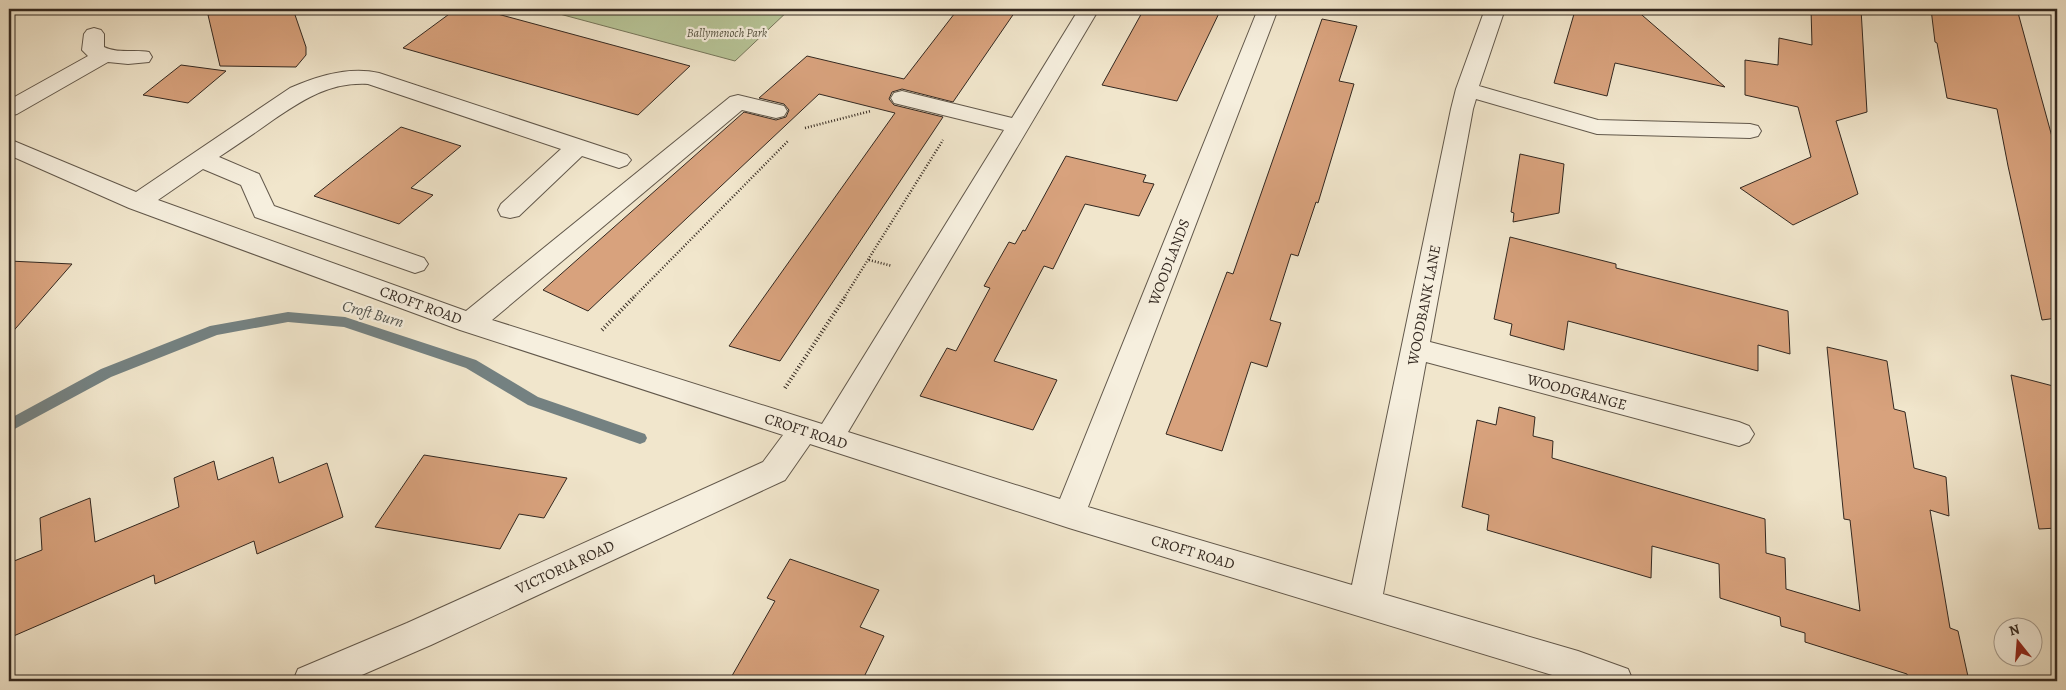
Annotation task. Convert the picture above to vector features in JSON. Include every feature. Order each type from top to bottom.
[{"type":"street","points":[[816,434],[1017,126],[1089,9]]},
{"type":"street","name":"WOODLANDS","points":[[1069,515],[1268,9]]},
{"type":"street","name":"WOODBANK LANE","points":[[1365,604],[1467,89],[1495,9]]},
{"type":"street","points":[[94,34],[93,50],[104,56],[120,59],[142,57]]},
{"type":"street","points":[[9,108],[104,56]]},
{"type":"street","points":[[138,202],[298,93],[330,80],[352,77],[371,78],[618,160]]},
{"type":"street","points":[[1467,89],[1598,127],[1750,131]]},
{"type":"street","points":[[902,98],[1017,126]]},
{"type":"street","points":[[470,323],[738,102],[776,111]]},
{"type":"street","name":"CROFT ROAD","points":[[9,146],[138,202],[470,323],[1069,515],[1578,667],[1616,681]]},
{"type":"street","points":[[510,210],[578,146]]},
{"type":"street","points":[[202,158],[251,180],[264,211],[415,264]]},
{"type":"street","name":"WOODGRANGE","points":[[1415,349],[1739,434]]},
{"type":"street","name":"VICTORIA ROAD","points":[[310,681],[419,634],[774,472],[816,434]]},
{"type":"path","points":[[576,357],[799,129],[866,114],[902,98]]},
{"type":"path","points":[[776,111],[775,115],[799,129]]},
{"type":"path","points":[[766,418],[869,260],[960,112]]},
{"type":"green space","name":"Ballymenoch Park","points":[[541,9],[790,9],[735,61]]},
{"type":"building","points":[[233,9],[293,9],[306,47],[306,55],[296,67],[220,66],[208,15]]},
{"type":"building","points":[[456,9],[479,9],[690,66],[638,115],[403,48]]},
{"type":"building","points":[[958,9],[1017,9],[953,102],[902,89],[892,92],[889,99],[894,105],[943,117],[780,361],[729,346],[895,113],[819,94],[588,311],[543,290],[744,112],[776,120],[786,117],[789,110],[784,104],[759,98],[807,56],[904,79]]},
{"type":"building","points":[[1144,9],[1221,9],[1177,101],[1102,85]]},
{"type":"building","points":[[1602,9],[1635,9],[1725,87],[1615,63],[1607,96],[1554,83],[1574,14]]},
{"type":"building","points":[[1811,9],[1861,9],[1867,112],[1836,121],[1858,194],[1793,225],[1740,188],[1811,157],[1798,107],[1745,95],[1745,60],[1778,65],[1779,38],[1812,45]]},
{"type":"building","points":[[1931,9],[2017,9],[2057,155],[2057,318],[2042,320],[1997,109],[1947,98],[1937,43],[1935,42]]},
{"type":"building","points":[[1322,19],[1357,26],[1339,81],[1354,84],[1318,203],[1316,202],[1298,256],[1291,254],[1270,320],[1281,323],[1267,367],[1251,362],[1222,451],[1166,434],[1227,272],[1233,274]]},
{"type":"building","points":[[181,65],[226,71],[188,103],[143,95]]},
{"type":"building","points":[[401,127],[461,146],[411,188],[433,195],[399,224],[314,196]]},
{"type":"building","points":[[1520,154],[1564,164],[1559,213],[1513,222],[1514,213],[1511,212]]},
{"type":"building","points":[[1066,156],[1146,175],[1143,182],[1154,184],[1139,216],[1085,204],[1053,269],[1044,266],[994,361],[1057,380],[1033,430],[920,396],[947,348],[956,351],[990,288],[984,286],[1009,242],[1015,244],[1023,230],[1025,231]]},
{"type":"building","points":[[1510,237],[1616,264],[1616,268],[1788,311],[1790,354],[1758,345],[1758,371],[1568,321],[1564,350],[1510,335],[1512,324],[1494,319]]},
{"type":"building","points":[[9,261],[72,264],[9,336]]},
{"type":"building","points":[[1827,347],[1887,361],[1894,409],[1905,412],[1914,468],[1946,477],[1949,516],[1930,510],[1950,628],[1958,631],[1969,681],[1909,681],[1907,674],[1805,642],[1805,633],[1781,626],[1780,617],[1720,598],[1719,564],[1652,546],[1651,578],[1487,530],[1489,515],[1462,507],[1477,420],[1496,425],[1499,407],[1535,417],[1533,436],[1553,441],[1552,458],[1765,519],[1766,553],[1785,558],[1786,589],[1860,611],[1850,520],[1844,519]]},
{"type":"building","points":[[2011,375],[2057,387],[2057,528],[2039,529]]},
{"type":"building","points":[[424,455],[567,478],[544,518],[519,514],[500,549],[375,527]]},
{"type":"building","points":[[273,457],[279,483],[327,463],[343,517],[257,554],[254,541],[155,584],[154,575],[9,638],[9,563],[42,550],[40,518],[90,498],[95,542],[179,507],[174,478],[214,461],[218,480]]},
{"type":"building","points":[[790,559],[879,590],[860,627],[884,636],[862,681],[729,681],[775,601],[767,598]]},
{"type":"waterway","name":"Croft Burn","points":[[9,426],[106,373],[215,330],[288,317],[345,322],[471,364],[533,401],[640,438]]}]
